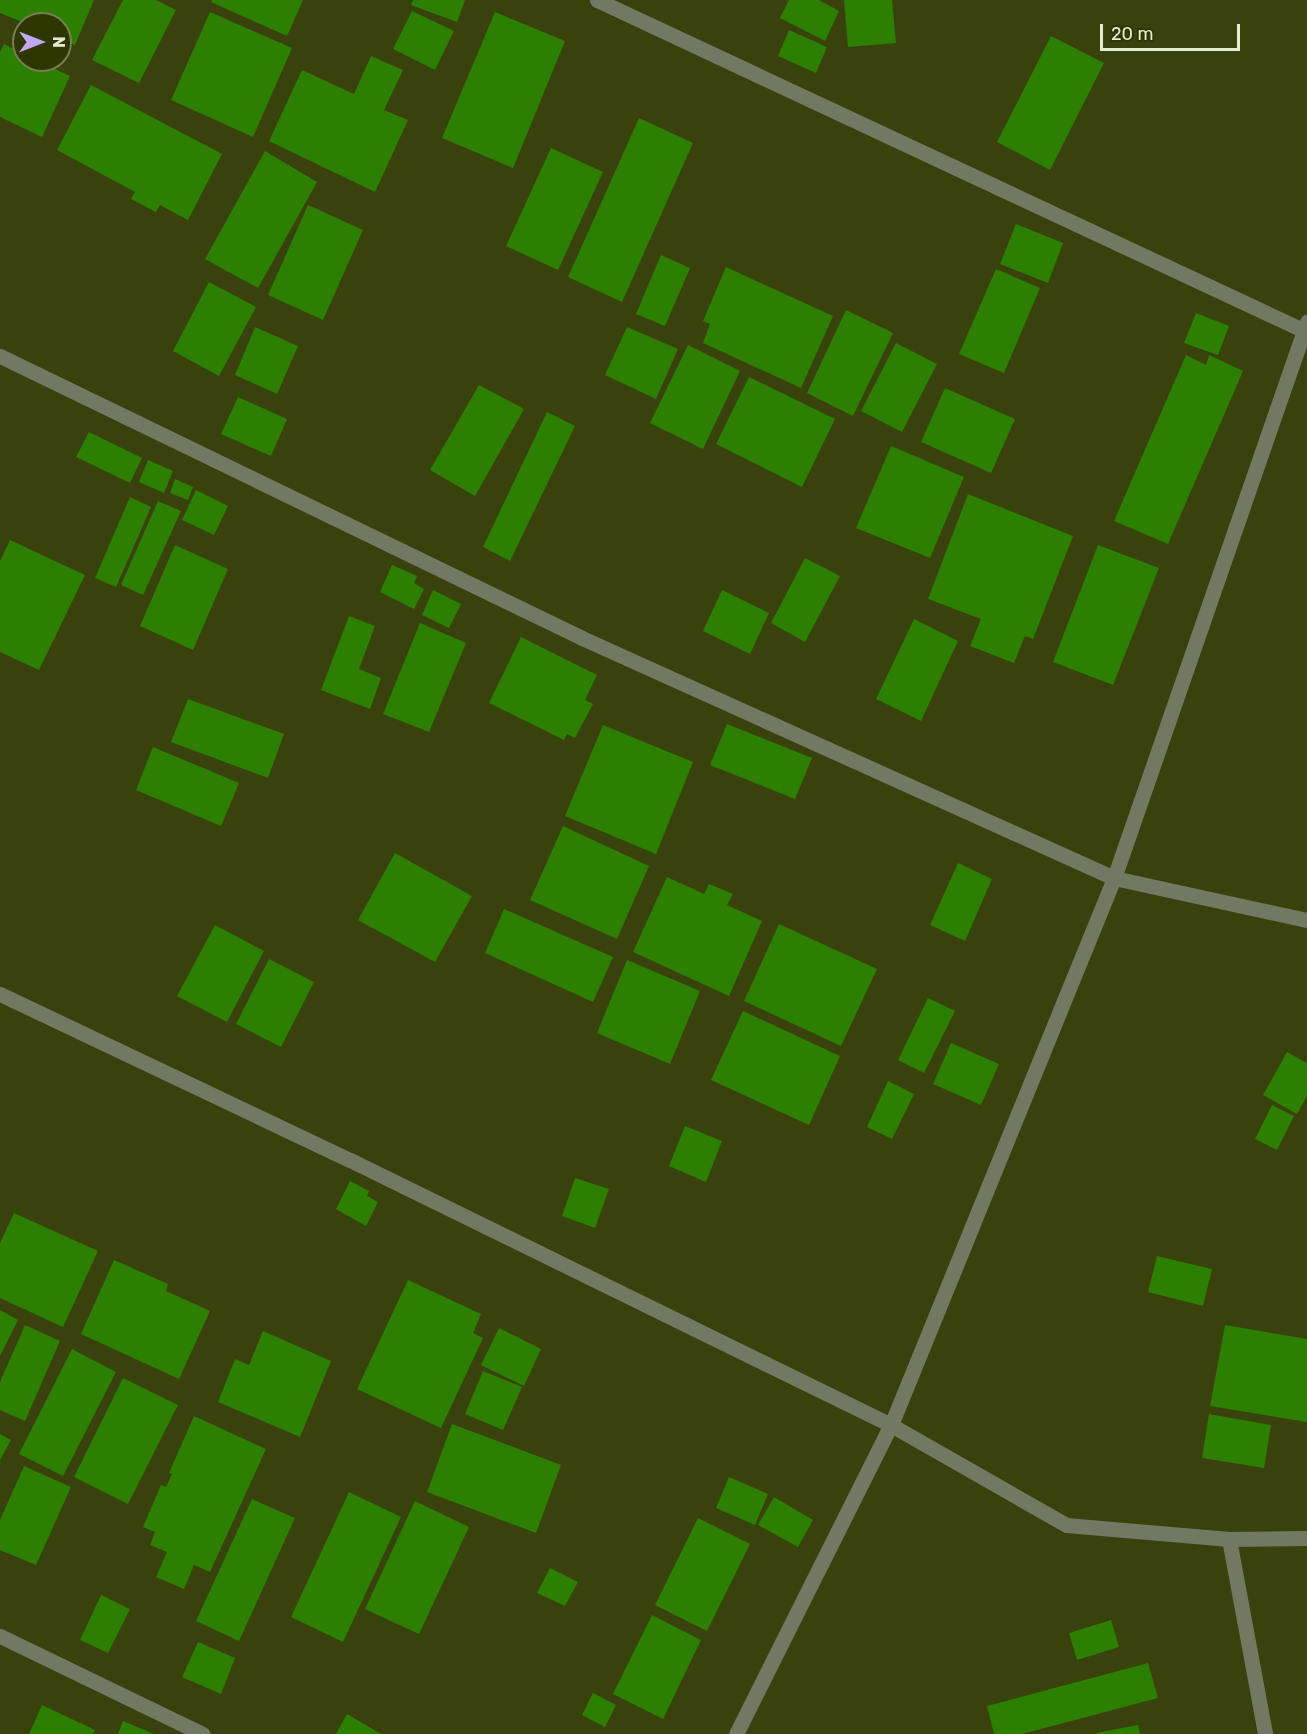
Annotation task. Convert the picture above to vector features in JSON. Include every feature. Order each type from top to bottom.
[{"type":"street","points":[[597,0],[1306,326],[1114,878],[891,1425],[736,1734]]},
{"type":"street","points":[[0,356],[582,638],[1114,878],[1307,920]]},
{"type":"street","points":[[0,994],[351,1160],[891,1425],[1066,1525],[1229,1539],[1307,1538]]},
{"type":"street","points":[[1229,1539],[1264,1734]]},
{"type":"street","points":[[0,1636],[203,1734]]},
{"type":"building","points":[[0,0],[94,0],[75,45],[72,44],[72,12],[12,12],[12,18],[0,13]]},
{"type":"building","points":[[123,0],[156,0],[176,10],[139,83],[92,60]]},
{"type":"building","points":[[212,0],[303,0],[287,36],[211,2]]},
{"type":"building","points":[[413,0],[465,0],[457,22],[411,5]]},
{"type":"building","points":[[789,0],[819,0],[839,11],[825,41],[780,18]]},
{"type":"building","points":[[844,0],[892,0],[896,43],[848,47]]},
{"type":"building","points":[[412,11],[454,31],[435,70],[393,49]]},
{"type":"building","points":[[210,12],[292,48],[253,137],[171,100]]},
{"type":"building","points":[[495,12],[565,41],[513,168],[442,138]]},
{"type":"building","points":[[789,30],[827,47],[816,73],[778,56]]},
{"type":"building","points":[[1051,36],[1104,63],[1050,170],[997,142]]},
{"type":"building","points":[[4,44],[12,48],[12,72],[62,72],[70,76],[42,137],[0,117],[0,52]]},
{"type":"building","points":[[371,56],[403,70],[384,110],[408,120],[375,192],[269,141],[302,70],[354,94]]},
{"type":"building","points":[[91,85],[222,154],[188,220],[160,205],[156,212],[131,199],[135,192],[57,150]]},
{"type":"building","points":[[639,118],[693,143],[622,302],[568,277]]},
{"type":"building","points":[[551,148],[603,172],[558,270],[506,246]]},
{"type":"building","points":[[265,151],[317,182],[258,288],[205,259]]},
{"type":"building","points":[[308,205],[363,230],[323,320],[268,295]]},
{"type":"building","points":[[1016,224],[1063,243],[1048,283],[1000,264]]},
{"type":"building","points":[[661,255],[690,268],[665,326],[636,314]]},
{"type":"building","points":[[726,267],[833,316],[801,388],[703,343],[710,324],[703,321]]},
{"type":"building","points":[[996,269],[1040,288],[1004,373],[959,354]]},
{"type":"building","points":[[209,282],[256,307],[219,376],[173,351]]},
{"type":"building","points":[[846,310],[893,333],[853,416],[807,393]]},
{"type":"building","points":[[1196,313],[1229,326],[1218,355],[1184,343]]},
{"type":"building","points":[[255,327],[298,346],[277,394],[235,375]]},
{"type":"building","points":[[627,327],[678,349],[656,399],[605,375]]},
{"type":"building","points":[[896,343],[937,364],[902,432],[861,411]]},
{"type":"building","points":[[688,345],[740,371],[703,449],[650,423]]},
{"type":"building","points":[[1186,355],[1206,365],[1209,355],[1243,371],[1168,544],[1114,521]]},
{"type":"building","points":[[749,377],[835,419],[802,487],[716,444]]},
{"type":"building","points":[[479,385],[524,409],[475,496],[430,470]]},
{"type":"building","points":[[945,388],[1015,419],[991,473],[921,442]]},
{"type":"building","points":[[238,397],[287,419],[271,456],[221,434]]},
{"type":"building","points":[[547,412],[575,426],[510,561],[483,547]]},
{"type":"building","points":[[89,432],[142,458],[130,483],[76,457]]},
{"type":"building","points":[[891,446],[964,477],[930,558],[856,528]]},
{"type":"building","points":[[148,460],[173,471],[164,493],[139,482]]},
{"type":"building","points":[[175,479],[193,487],[188,500],[170,493]]},
{"type":"building","points":[[196,490],[228,506],[214,535],[182,520]]},
{"type":"building","points":[[968,494],[1073,536],[1033,639],[1025,636],[1014,663],[970,646],[981,619],[928,599]]},
{"type":"building","points":[[130,497],[151,507],[116,587],[95,578]]},
{"type":"building","points":[[158,501],[181,511],[143,595],[121,585]]},
{"type":"building","points":[[10,540],[85,575],[39,670],[0,652],[0,561]]},
{"type":"building","points":[[175,545],[228,569],[193,650],[140,626]]},
{"type":"building","points":[[1098,545],[1159,568],[1113,685],[1053,662]]},
{"type":"building","points":[[805,558],[840,576],[805,642],[771,623]]},
{"type":"building","points":[[392,565],[417,576],[414,583],[424,589],[414,609],[380,592]]},
{"type":"building","points":[[433,590],[461,604],[449,628],[422,615]]},
{"type":"building","points":[[722,590],[769,613],[750,654],[703,631]]},
{"type":"building","points":[[349,616],[375,626],[359,669],[381,678],[370,709],[321,690]]},
{"type":"building","points":[[914,619],[958,641],[921,721],[876,699]]},
{"type":"building","points":[[420,623],[466,643],[429,732],[383,714]]},
{"type":"building","points":[[521,637],[597,675],[585,700],[593,704],[575,738],[567,734],[564,740],[489,703]]},
{"type":"building","points":[[188,699],[284,734],[268,778],[171,742]]},
{"type":"building","points":[[727,724],[812,758],[795,799],[710,765]]},
{"type":"building","points":[[603,725],[693,762],[656,854],[565,816]]},
{"type":"building","points":[[153,747],[239,783],[221,826],[136,790]]},
{"type":"building","points":[[563,826],[649,866],[617,939],[530,900]]},
{"type":"building","points":[[395,853],[472,896],[435,962],[358,920]]},
{"type":"building","points":[[958,863],[992,879],[965,941],[930,925]]},
{"type":"building","points":[[667,877],[704,894],[709,884],[733,894],[727,905],[762,921],[729,996],[633,952]]},
{"type":"building","points":[[504,909],[613,957],[593,1002],[485,953]]},
{"type":"building","points":[[779,924],[877,969],[841,1046],[744,1001]]},
{"type":"building","points":[[215,925],[264,951],[227,1022],[177,996]]},
{"type":"building","points":[[269,959],[314,982],[281,1047],[236,1024]]},
{"type":"building","points":[[627,960],[700,991],[670,1064],[597,1033]]},
{"type":"building","points":[[928,998],[955,1011],[924,1073],[898,1060]]},
{"type":"building","points":[[743,1011],[840,1056],[809,1125],[711,1080]]},
{"type":"building","points":[[951,1043],[999,1064],[981,1105],[933,1084]]},
{"type":"building","points":[[1287,1052],[1307,1063],[1307,1096],[1297,1114],[1263,1095]]},
{"type":"building","points":[[888,1081],[914,1094],[892,1139],[867,1127]]},
{"type":"building","points":[[1272,1105],[1294,1116],[1277,1150],[1255,1139]]},
{"type":"building","points":[[685,1126],[722,1141],[706,1182],[669,1166]]},
{"type":"building","points":[[575,1178],[609,1189],[595,1228],[562,1216]]},
{"type":"building","points":[[350,1181],[369,1191],[367,1196],[378,1202],[366,1226],[336,1209]]},
{"type":"building","points":[[14,1213],[98,1251],[63,1327],[0,1298],[0,1243]]},
{"type":"building","points":[[1157,1256],[1212,1269],[1203,1306],[1148,1292]]},
{"type":"building","points":[[114,1260],[168,1284],[166,1291],[210,1311],[179,1379],[81,1334]]},
{"type":"building","points":[[408,1280],[481,1314],[473,1333],[483,1338],[441,1428],[357,1389]]},
{"type":"building","points":[[0,1310],[18,1320],[0,1356]]},
{"type":"building","points":[[25,1325],[60,1341],[25,1421],[0,1410],[0,1382]]},
{"type":"building","points":[[1225,1325],[1307,1339],[1307,1422],[1210,1406]]},
{"type":"building","points":[[499,1328],[541,1349],[524,1386],[481,1365]]},
{"type":"building","points":[[263,1331],[331,1361],[300,1437],[218,1402],[235,1359],[249,1365]]},
{"type":"building","points":[[72,1349],[116,1372],[63,1476],[19,1454]]},
{"type":"building","points":[[483,1371],[522,1387],[503,1430],[465,1414]]},
{"type":"building","points":[[123,1378],[178,1405],[128,1504],[74,1477]]},
{"type":"building","points":[[1209,1414],[1271,1425],[1264,1468],[1202,1458]]},
{"type":"building","points":[[194,1416],[266,1449],[210,1572],[194,1565],[184,1589],[156,1577],[167,1552],[150,1545],[155,1532],[143,1527],[161,1485],[166,1487],[172,1474],[169,1473]]},
{"type":"building","points":[[452,1424],[561,1465],[536,1533],[427,1492]]},
{"type":"building","points":[[0,1434],[11,1440],[0,1460]]},
{"type":"building","points":[[24,1466],[71,1487],[36,1565],[0,1550],[0,1520]]},
{"type":"building","points":[[729,1477],[768,1494],[755,1525],[716,1508]]},
{"type":"building","points":[[349,1492],[401,1517],[343,1642],[291,1617]]},
{"type":"building","points":[[774,1497],[813,1520],[798,1547],[758,1525]]},
{"type":"building","points":[[252,1499],[295,1518],[239,1641],[196,1621]]},
{"type":"building","points":[[415,1501],[469,1527],[419,1634],[365,1609]]},
{"type":"building","points":[[698,1518],[750,1544],[707,1631],[655,1605]]},
{"type":"building","points":[[550,1568],[578,1582],[565,1606],[537,1593]]},
{"type":"building","points":[[101,1595],[130,1609],[108,1653],[80,1640]]},
{"type":"building","points":[[652,1615],[701,1640],[663,1719],[613,1694]]},
{"type":"building","points":[[1111,1620],[1119,1647],[1077,1660],[1069,1633]]},
{"type":"building","points":[[198,1642],[235,1658],[221,1694],[182,1677]]},
{"type":"building","points":[[1148,1663],[1158,1698],[1022,1734],[994,1734],[987,1706]]},
{"type":"building","points":[[593,1693],[616,1705],[605,1727],[582,1715]]},
{"type":"building","points":[[42,1705],[95,1730],[93,1734],[29,1734]]},
{"type":"building","points":[[347,1714],[381,1734],[336,1734]]},
{"type":"building","points":[[123,1721],[154,1734],[118,1734]]},
{"type":"building","points":[[1138,1725],[1140,1734],[1096,1733]]}]
